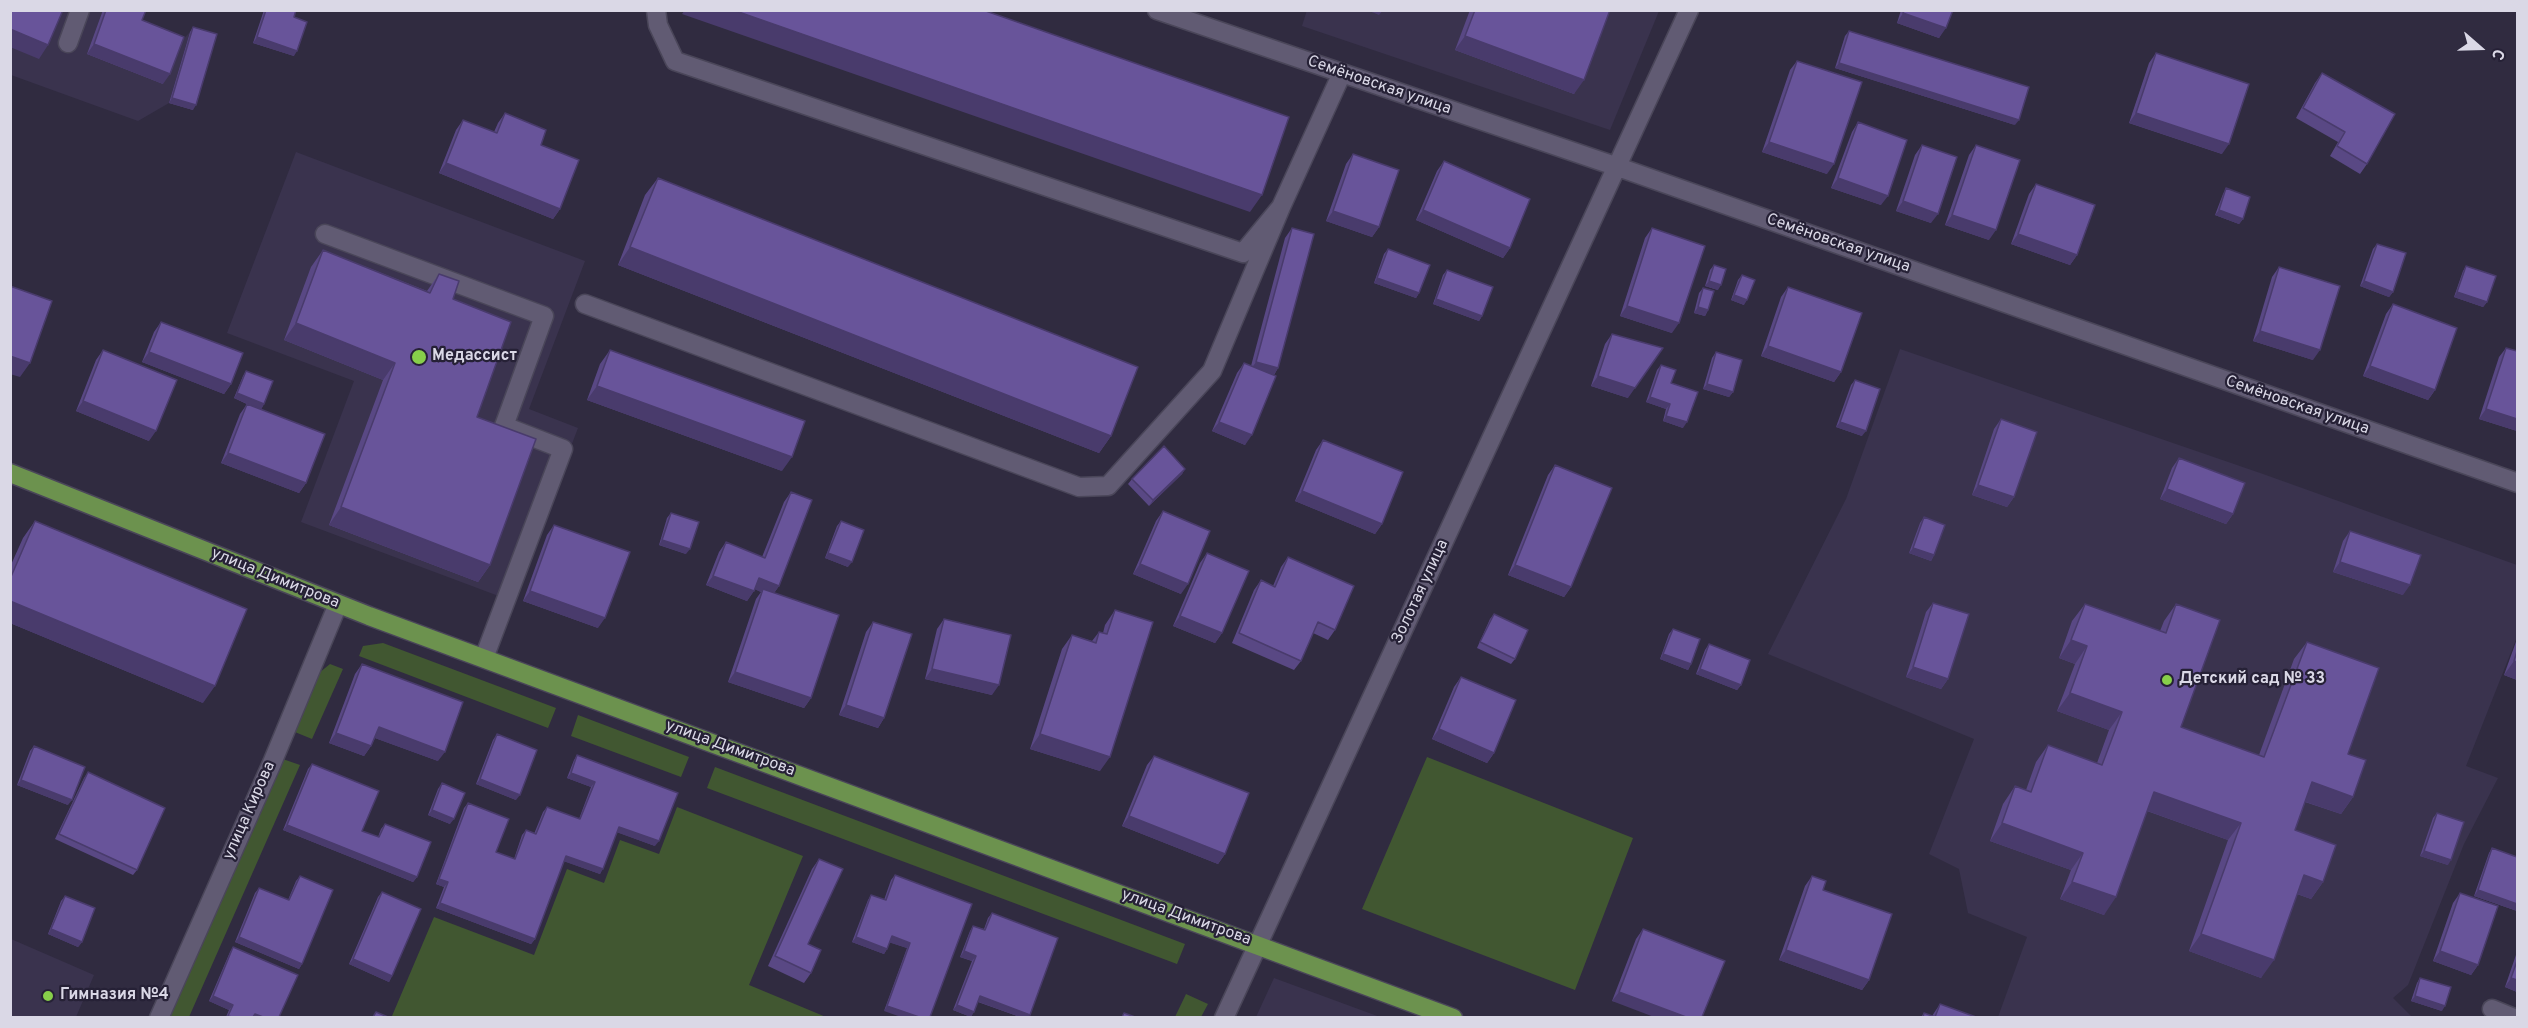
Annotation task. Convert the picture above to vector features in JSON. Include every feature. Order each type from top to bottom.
[{"type":"main road","name":"улица Димитрова","points":[[10,473],[338,604],[1453,1017]]},
{"type":"street","points":[[68,44],[80,10]]},
{"type":"street","points":[[657,10],[657,25],[675,61],[1243,253],[1281,207]]},
{"type":"street","name":"Семёновская улица","points":[[1157,10],[1618,167],[2517,483]]},
{"type":"street","name":"Золотая улица","points":[[1224,1017],[1689,10]]},
{"type":"street","points":[[585,304],[1079,487],[1108,486],[1212,370],[1281,207],[1342,73]]},
{"type":"street","points":[[325,234],[544,316],[504,426],[563,448],[484,658]]},
{"type":"street","name":"улица Кирова","points":[[159,1017],[272,763],[338,604]]},
{"type":"street","points":[[2492,1009],[2514,1017]]},
{"type":"shaded area","points":[[1307,10],[1659,11],[1610,130],[1302,26]]},
{"type":"shaded area","points":[[10,11],[142,11],[135,30],[177,46],[190,32],[169,103],[138,121],[11,75]]},
{"type":"shaded area","name":"Медассист","points":[[296,152],[585,261],[529,409],[578,428],[512,601],[301,522],[354,381],[227,333]]},
{"type":"shaded area","name":"Детский сад № 33","points":[[1900,349],[2263,474],[2517,565],[2517,637],[2466,766],[2498,778],[2464,844],[2408,985],[2393,998],[2412,1017],[1998,1017],[2027,937],[1968,913],[1959,869],[1929,854],[1974,739],[1768,654],[1846,499]]},
{"type":"shaded area","name":"Гимназия №4","points":[[11,939],[94,975],[76,1017],[11,1017]]},
{"type":"shaded area","points":[[1274,978],[1380,1017],[1256,1017]]},
{"type":"green space","points":[[383,643],[556,708],[548,728],[359,656],[363,646]]},
{"type":"green space","points":[[330,664],[343,669],[312,739],[290,730],[314,677]]},
{"type":"green space","points":[[578,715],[689,757],[681,777],[571,736]]},
{"type":"green space","points":[[277,757],[300,765],[189,1017],[163,1018]]},
{"type":"green space","points":[[1427,757],[1633,838],[1575,990],[1362,909]]},
{"type":"green space","points":[[715,767],[1185,944],[1177,964],[707,788]]},
{"type":"green space","points":[[677,807],[803,856],[749,985],[826,1017],[392,1016],[434,917],[534,955],[567,869],[604,883],[620,840],[659,854]]},
{"type":"green space","points":[[1186,994],[1208,1004],[1201,1017],[1175,1017]]},
{"type":"building","points":[[10,10],[63,10],[48,45],[10,29]]},
{"type":"building","points":[[106,10],[146,10],[142,20],[184,37],[170,74],[94,44]]},
{"type":"building","points":[[266,10],[296,10],[294,17],[307,22],[297,51],[257,37]]},
{"type":"building","points":[[733,10],[983,10],[1289,117],[1262,195]]},
{"type":"building","points":[[1475,10],[1610,10],[1584,80],[1465,36]]},
{"type":"building","points":[[1904,10],[1953,10],[1946,28],[1903,13]]},
{"type":"building","points":[[193,27],[217,34],[196,105],[172,98]]},
{"type":"building","points":[[1849,31],[2029,87],[2019,120],[1839,63]]},
{"type":"building","points":[[2156,53],[2249,84],[2229,144],[2136,113]]},
{"type":"building","points":[[1797,61],[1862,82],[1834,164],[1769,142]]},
{"type":"building","points":[[2322,73],[2395,114],[2367,164],[2337,146],[2345,132],[2303,108]]},
{"type":"building","points":[[505,113],[546,130],[541,145],[579,160],[560,209],[446,163],[463,120],[497,133]]},
{"type":"building","points":[[1858,122],[1907,140],[1888,196],[1838,178]]},
{"type":"building","points":[[1922,145],[1957,157],[1938,214],[1903,201]]},
{"type":"building","points":[[1976,145],[2020,160],[1996,230],[1952,215]]},
{"type":"building","points":[[1353,154],[1399,170],[1379,227],[1333,211]]},
{"type":"building","points":[[1444,161],[1530,199],[1510,248],[1423,210]]},
{"type":"building","points":[[658,178],[1138,367],[1111,436],[630,247]]},
{"type":"building","points":[[2036,184],[2095,205],[2077,255],[2018,234]]},
{"type":"building","points":[[2226,188],[2250,197],[2243,219],[2219,210]]},
{"type":"building","points":[[1292,228],[1314,234],[1278,368],[1256,362]]},
{"type":"building","points":[[1652,228],[1705,246],[1679,323],[1627,306]]},
{"type":"building","points":[[2377,244],[2406,253],[2393,292],[2364,281]]},
{"type":"building","points":[[1388,249],[1430,265],[1419,293],[1377,278]]},
{"type":"building","points":[[323,250],[430,293],[439,274],[459,281],[453,299],[511,322],[477,417],[536,439],[490,565],[341,507],[395,363],[296,323]]},
{"type":"building","points":[[1714,265],[1726,269],[1721,285],[1709,281]]},
{"type":"building","points":[[2466,266],[2496,276],[2487,302],[2457,292]]},
{"type":"building","points":[[2279,267],[2340,286],[2320,350],[2260,331]]},
{"type":"building","points":[[1447,270],[1493,287],[1482,316],[1436,299]]},
{"type":"building","points":[[1742,275],[1755,280],[1747,300],[1734,295]]},
{"type":"building","points":[[10,286],[52,301],[30,363],[10,356]]},
{"type":"building","points":[[1788,287],[1862,313],[1841,372],[1768,346]]},
{"type":"building","points":[[1703,288],[1714,291],[1708,310],[1698,307]]},
{"type":"building","points":[[2393,304],[2457,328],[2435,390],[2370,366]]},
{"type":"building","points":[[161,322],[243,353],[231,384],[149,352]]},
{"type":"building","points":[[1612,334],[1663,348],[1635,388],[1598,376]]},
{"type":"building","points":[[2506,348],[2517,351],[2517,419],[2486,409]]},
{"type":"building","points":[[103,350],[177,380],[156,431],[83,401]]},
{"type":"building","points":[[610,350],[805,421],[792,457],[597,386]]},
{"type":"building","points":[[1716,352],[1742,360],[1733,392],[1707,384]]},
{"type":"building","points":[[1244,363],[1276,376],[1252,435],[1219,422]]},
{"type":"building","points":[[1661,365],[1676,370],[1671,383],[1698,392],[1687,422],[1666,416],[1670,404],[1650,397]]},
{"type":"building","points":[[246,371],[273,381],[264,404],[237,393]]},
{"type":"building","points":[[1855,380],[1880,389],[1866,431],[1840,422]]},
{"type":"building","points":[[247,404],[325,434],[306,483],[228,453]]},
{"type":"building","points":[[2001,419],[2037,432],[2014,497],[1978,485]]},
{"type":"building","points":[[1323,440],[1403,472],[1382,524],[1302,491]]},
{"type":"building","points":[[1164,446],[1185,469],[1153,500],[1132,479]]},
{"type":"building","points":[[2179,458],[2245,483],[2233,514],[2167,489]]},
{"type":"building","points":[[1555,465],[1612,488],[1571,587],[1515,565]]},
{"type":"building","points":[[791,492],[812,500],[779,586],[759,578],[754,591],[713,576],[726,542],[765,558]]},
{"type":"building","points":[[1163,511],[1210,531],[1188,584],[1140,564]]},
{"type":"building","points":[[671,513],[699,522],[690,549],[662,540]]},
{"type":"building","points":[[1924,517],[1945,525],[1934,555],[1913,548]]},
{"type":"building","points":[[35,521],[247,609],[215,686],[10,601],[10,579]]},
{"type":"building","points":[[841,521],[864,530],[852,562],[828,553]]},
{"type":"building","points":[[554,525],[630,552],[605,618],[530,591]]},
{"type":"building","points":[[2350,531],[2421,555],[2410,585],[2340,562]]},
{"type":"building","points":[[1207,553],[1249,571],[1222,633],[1180,616]]},
{"type":"building","points":[[1288,557],[1354,586],[1335,630],[1318,622],[1301,661],[1239,633],[1261,580],[1275,587]]},
{"type":"building","points":[[763,589],[839,615],[811,698],[735,672]]},
{"type":"building","points":[[1933,603],[1969,614],[1948,679],[1913,667]]},
{"type":"building","points":[[2085,604],[2166,633],[2176,604],[2220,620],[2181,727],[2264,757],[2307,642],[2379,668],[2348,754],[2366,760],[2353,797],[2312,782],[2295,830],[2336,845],[2323,882],[2304,875],[2274,960],[2201,934],[2241,823],[2154,792],[2116,897],[2072,882],[2083,853],[2002,823],[2015,786],[2031,792],[2048,745],[2102,765],[2122,712],[2070,693],[2087,646],[2071,640]]},
{"type":"building","points":[[1115,610],[1153,622],[1110,757],[1040,734],[1072,635],[1096,643],[1099,632],[1107,634]]},
{"type":"building","points":[[1494,614],[1528,630],[1515,659],[1480,642]]},
{"type":"building","points":[[944,619],[1011,635],[999,685],[932,669]]},
{"type":"building","points":[[873,622],[912,634],[884,718],[846,705]]},
{"type":"building","points":[[1673,629],[1700,639],[1691,664],[1663,654]]},
{"type":"building","points":[[1709,644],[1750,660],[1741,685],[1700,669]]},
{"type":"building","points":[[362,664],[463,702],[445,752],[379,727],[371,746],[336,733]]},
{"type":"building","points":[[1461,677],[1516,700],[1494,753],[1439,729]]},
{"type":"building","points":[[497,734],[537,750],[520,795],[480,779]]},
{"type":"building","points":[[34,746],[85,767],[72,800],[21,780]]},
{"type":"building","points":[[577,755],[678,793],[659,841],[619,827],[603,869],[566,856],[535,939],[440,903],[448,882],[439,879],[468,803],[509,819],[496,852],[515,859],[526,830],[536,834],[547,807],[580,819],[595,782],[571,773]]},
{"type":"building","points":[[1154,756],[1249,793],[1225,854],[1129,816]]},
{"type":"building","points":[[312,764],[379,791],[362,831],[379,837],[385,824],[431,842],[417,877],[287,825]]},
{"type":"building","points":[[88,772],[165,808],[137,870],[59,834]]},
{"type":"building","points":[[442,783],[465,793],[454,819],[432,810]]},
{"type":"building","points":[[2437,813],[2464,822],[2451,860],[2424,851]]},
{"type":"building","points":[[2492,848],[2517,857],[2517,904],[2478,890]]},
{"type":"building","points":[[819,859],[843,869],[808,944],[821,950],[811,973],[775,956]]},
{"type":"building","points":[[895,875],[972,904],[930,1017],[919,1017],[887,1006],[910,943],[892,936],[887,949],[856,937],[871,895],[886,900]]},
{"type":"building","points":[[300,876],[333,890],[302,964],[239,937],[259,888],[289,900]]},
{"type":"building","points":[[1812,876],[1826,881],[1823,890],[1892,914],[1869,980],[1786,950]]},
{"type":"building","points":[[382,892],[421,909],[392,976],[353,959]]},
{"type":"building","points":[[2460,893],[2498,906],[2478,965],[2440,951]]},
{"type":"building","points":[[65,896],[95,908],[82,942],[51,929]]},
{"type":"building","points":[[992,913],[1058,938],[1030,1015],[980,996],[974,1012],[957,1005],[976,956],[964,951],[973,926],[985,930]]},
{"type":"building","points":[[1643,929],[1725,961],[1702,1017],[1686,1017],[1619,992]]},
{"type":"building","points":[[233,947],[298,975],[279,1017],[263,1017],[255,1014],[253,1017],[228,1016],[233,1005],[213,996]]},
{"type":"building","points":[[2517,961],[2517,980],[2511,978]]},
{"type":"building","points":[[2420,978],[2451,987],[2445,1006],[2415,996]]},
{"type":"building","points":[[1940,1004],[1976,1017],[1935,1017]]},
{"type":"building","points":[[376,1012],[388,1017],[373,1017]]},
{"type":"building","points":[[1124,1013],[1135,1017],[1122,1017]]},
{"type":"building","points":[[1924,1013],[1935,1017],[1923,1017]]},
{"type":"place","name":"Медассист","points":[[419,357]]},
{"type":"place","name":"Детский сад № 33","points":[[2167,680]]},
{"type":"place","name":"Гимназия №4","points":[[48,996]]}]
